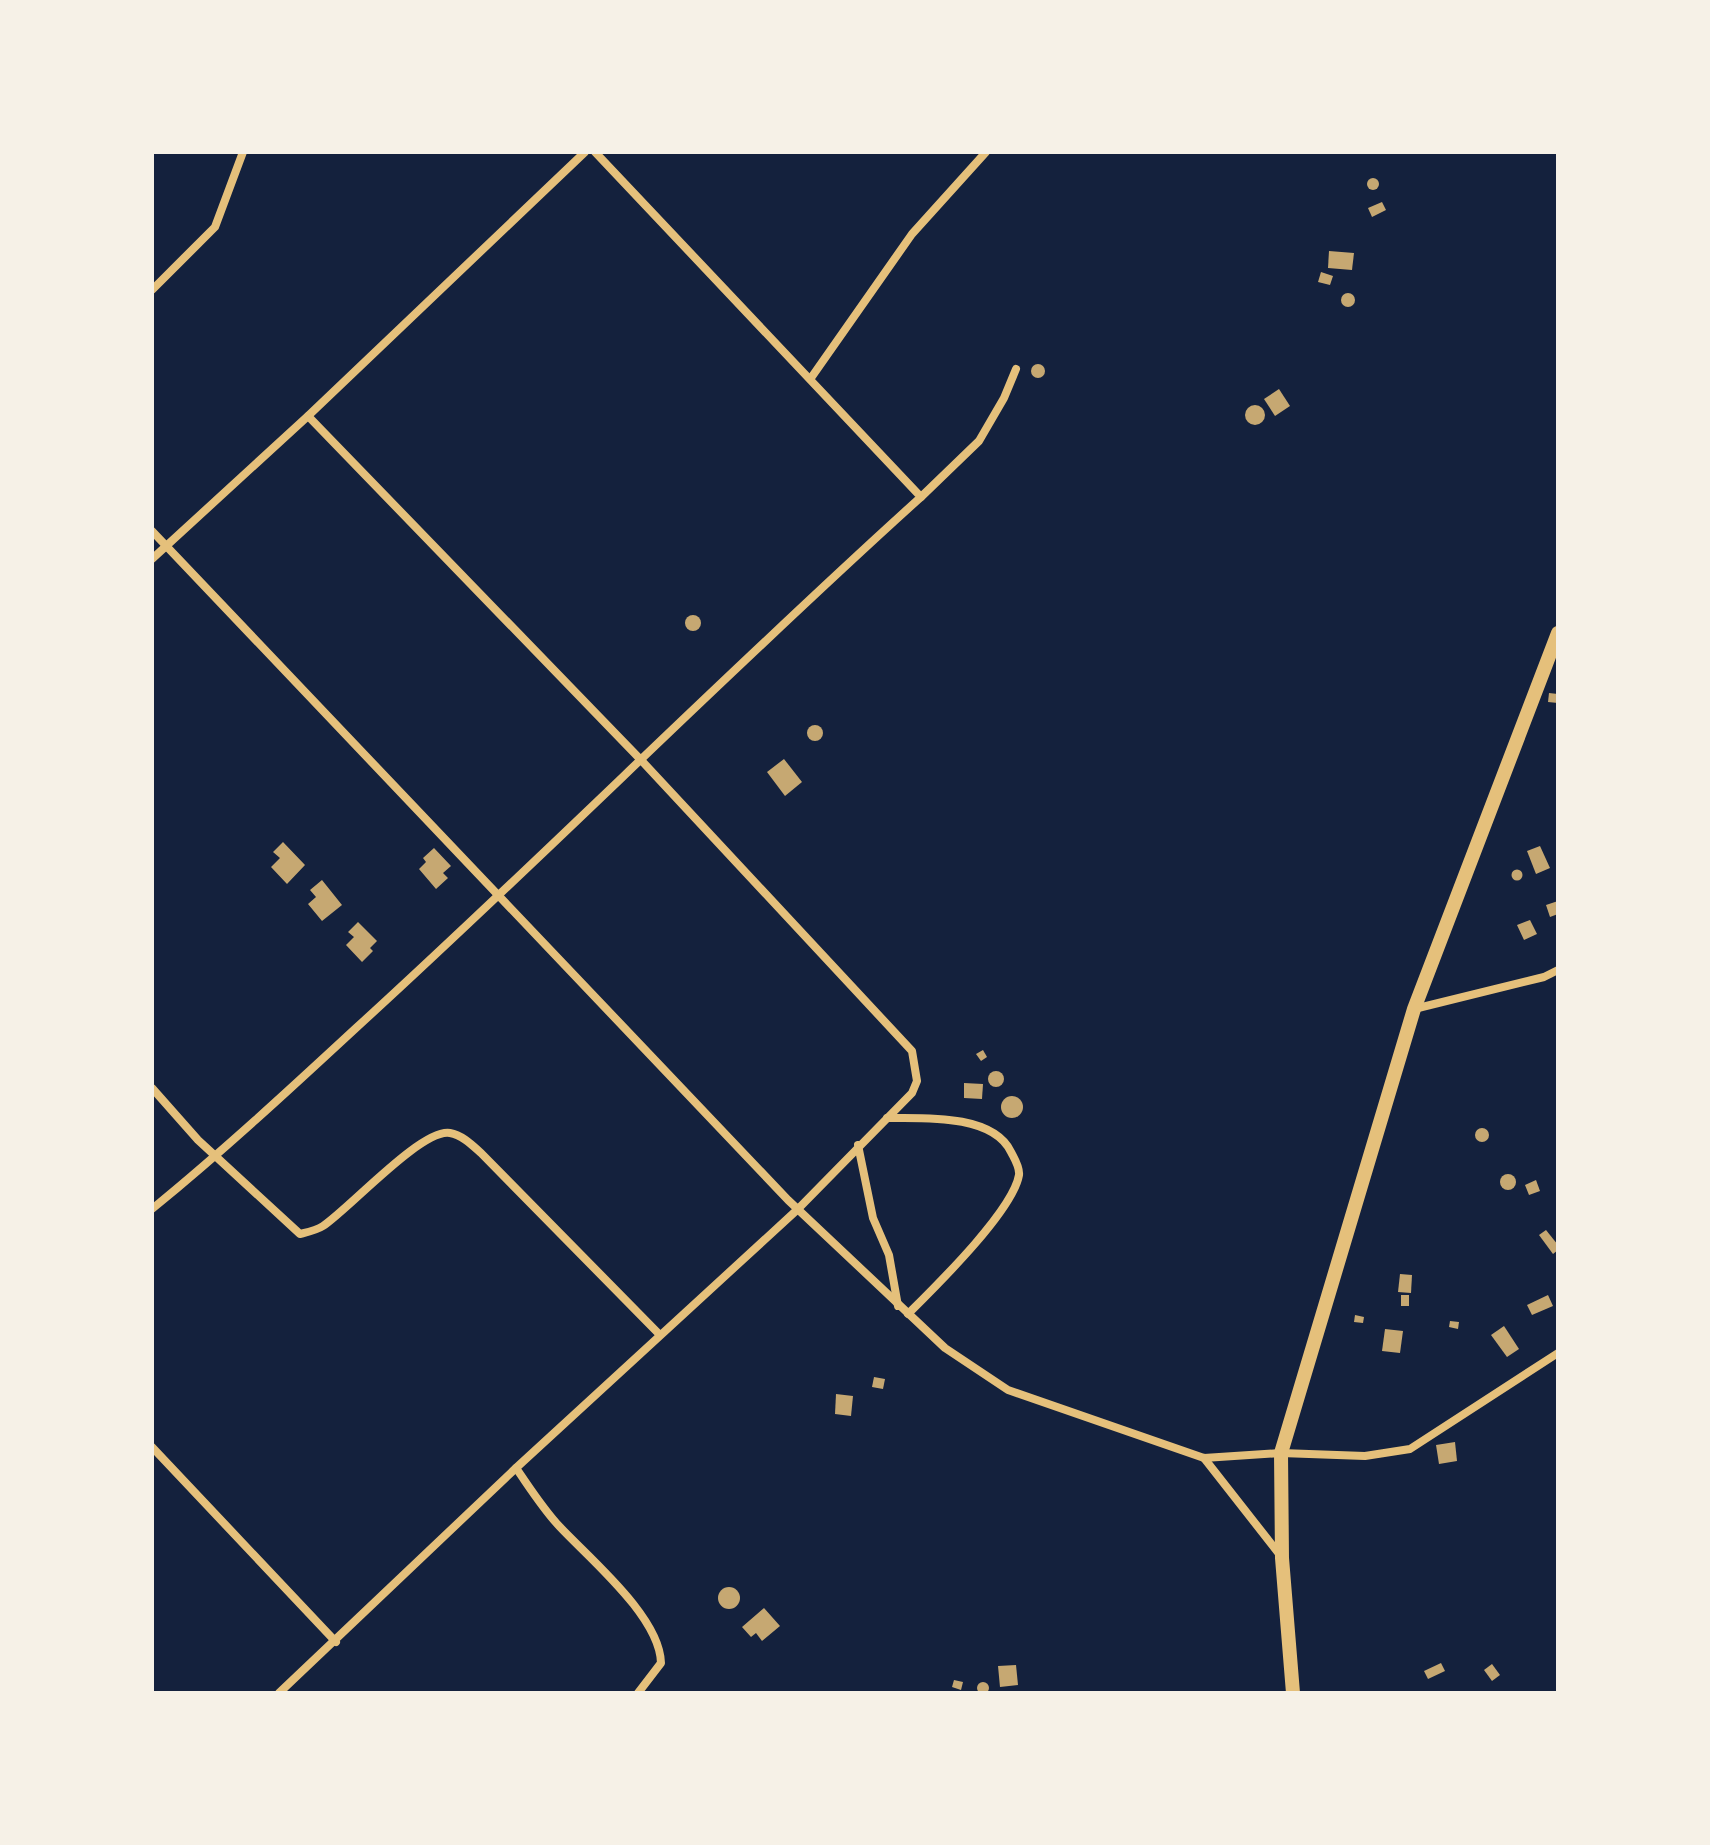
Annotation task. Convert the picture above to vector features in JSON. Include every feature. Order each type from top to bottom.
[{"type":"street","points":[[152,290],[215,227],[243,152]]},
{"type":"street","points":[[152,559],[308,416],[585,152]]},
{"type":"street","points":[[595,152],[921,497]]},
{"type":"street","points":[[811,378],[912,234],[986,152]]},
{"type":"street","points":[[152,1209],[216,1156],[500,897],[979,441],[1004,398],[1016,369]]},
{"type":"street","points":[[279,1693],[659,1334],[798,1209],[912,1093],[917,1081],[912,1051],[641,760],[308,416]]},
{"type":"street","points":[[152,531],[798,1209],[945,1348],[1008,1390],[1204,1458],[1281,1453],[1365,1456],[1410,1449],[1558,1353]]},
{"type":"street","points":[[1293,1693],[1282,1558],[1281,1453],[1414,1009],[1558,633]]},
{"type":"street","points":[[1414,1009],[1544,977],[1558,970]]},
{"type":"street","points":[[152,1088],[216,1156],[300,1234],[320,1228],[420,1142],[439,1133],[451,1133],[481,1153],[659,1334]]},
{"type":"street","points":[[887,1118],[915,1118],[988,1127],[1008,1145],[1019,1175],[1007,1200],[977,1242],[908,1314]]},
{"type":"street","points":[[858,1145],[873,1218],[889,1255],[898,1306]]},
{"type":"street","points":[[152,1447],[336,1642]]},
{"type":"street","points":[[1204,1458],[1282,1558]]},
{"type":"street","points":[[516,1468],[558,1525],[615,1582],[650,1631],[661,1663],[638,1693]]},
{"type":"building","points":[[1373,178],[1379,184],[1373,190],[1367,184]]},
{"type":"building","points":[[1382,202],[1386,210],[1372,217],[1368,208]]},
{"type":"building","points":[[1329,251],[1354,253],[1352,270],[1328,268]]},
{"type":"building","points":[[1321,272],[1333,276],[1330,285],[1318,282]]},
{"type":"building","points":[[1348,293],[1355,300],[1348,307],[1341,300]]},
{"type":"building","points":[[1038,364],[1045,371],[1038,378],[1031,371]]},
{"type":"building","points":[[1279,389],[1290,406],[1275,416],[1264,399]]},
{"type":"building","points":[[1255,405],[1262,408],[1265,415],[1262,422],[1255,425],[1248,422],[1245,415],[1248,408]]},
{"type":"building","points":[[690,615],[696,615],[701,623],[699,629],[690,631],[685,626],[685,620]]},
{"type":"building","points":[[1549,693],[1558,694],[1558,703],[1548,702]]},
{"type":"building","points":[[815,725],[821,727],[821,739],[815,741],[809,739],[807,733],[809,727]]},
{"type":"building","points":[[784,759],[802,782],[785,796],[767,772]]},
{"type":"building","points":[[283,842],[305,865],[287,884],[271,867],[280,858],[273,852]]},
{"type":"building","points":[[1540,846],[1550,868],[1536,874],[1527,851]]},
{"type":"building","points":[[434,848],[451,866],[443,873],[448,878],[436,889],[419,869],[426,862],[423,858]]},
{"type":"building","points":[[1517,869],[1523,875],[1517,881],[1511,875]]},
{"type":"building","points":[[322,880],[342,905],[322,921],[308,904],[316,897],[310,890]]},
{"type":"building","points":[[1558,901],[1558,914],[1550,917],[1546,905]]},
{"type":"building","points":[[1530,920],[1537,934],[1524,940],[1517,925]]},
{"type":"building","points":[[358,922],[377,941],[370,948],[373,951],[362,962],[346,945],[354,937],[348,932]]},
{"type":"building","points":[[983,1050],[987,1057],[981,1061],[976,1054]]},
{"type":"building","points":[[996,1071],[1002,1073],[1002,1085],[996,1087],[990,1085],[988,1079],[990,1073]]},
{"type":"building","points":[[964,1083],[983,1084],[982,1099],[964,1098]]},
{"type":"building","points":[[1012,1096],[1020,1099],[1023,1107],[1020,1115],[1012,1118],[1004,1115],[1001,1107],[1004,1099]]},
{"type":"building","points":[[1482,1128],[1489,1135],[1482,1142],[1475,1135]]},
{"type":"building","points":[[1508,1174],[1516,1182],[1508,1190],[1500,1182]]},
{"type":"building","points":[[1536,1180],[1540,1191],[1529,1195],[1525,1185]]},
{"type":"building","points":[[1546,1230],[1558,1245],[1558,1250],[1553,1254],[1539,1235]]},
{"type":"building","points":[[1400,1274],[1412,1275],[1411,1293],[1398,1292]]},
{"type":"building","points":[[1401,1295],[1409,1295],[1409,1306],[1401,1306]]},
{"type":"building","points":[[1548,1295],[1553,1306],[1532,1315],[1527,1305]]},
{"type":"building","points":[[1355,1315],[1364,1317],[1363,1323],[1354,1322]]},
{"type":"building","points":[[1450,1321],[1459,1322],[1458,1329],[1449,1327]]},
{"type":"building","points":[[1504,1326],[1519,1349],[1507,1357],[1491,1335]]},
{"type":"building","points":[[1385,1329],[1403,1331],[1400,1353],[1382,1351]]},
{"type":"building","points":[[874,1377],[885,1379],[883,1389],[872,1387]]},
{"type":"building","points":[[836,1394],[853,1396],[851,1416],[835,1414]]},
{"type":"building","points":[[1455,1442],[1457,1461],[1439,1464],[1436,1445]]},
{"type":"building","points":[[729,1587],[737,1590],[740,1598],[737,1606],[729,1609],[721,1606],[718,1598],[721,1590]]},
{"type":"building","points":[[764,1608],[780,1626],[762,1641],[756,1633],[751,1637],[742,1627]]},
{"type":"building","points":[[1441,1663],[1445,1671],[1428,1679],[1424,1671]]},
{"type":"building","points":[[1492,1664],[1500,1675],[1492,1681],[1484,1670]]},
{"type":"building","points":[[1016,1665],[1018,1685],[1000,1687],[998,1666]]},
{"type":"building","points":[[954,1680],[963,1682],[961,1690],[952,1687]]},
{"type":"building","points":[[983,1682],[989,1688],[983,1694],[977,1688]]}]
